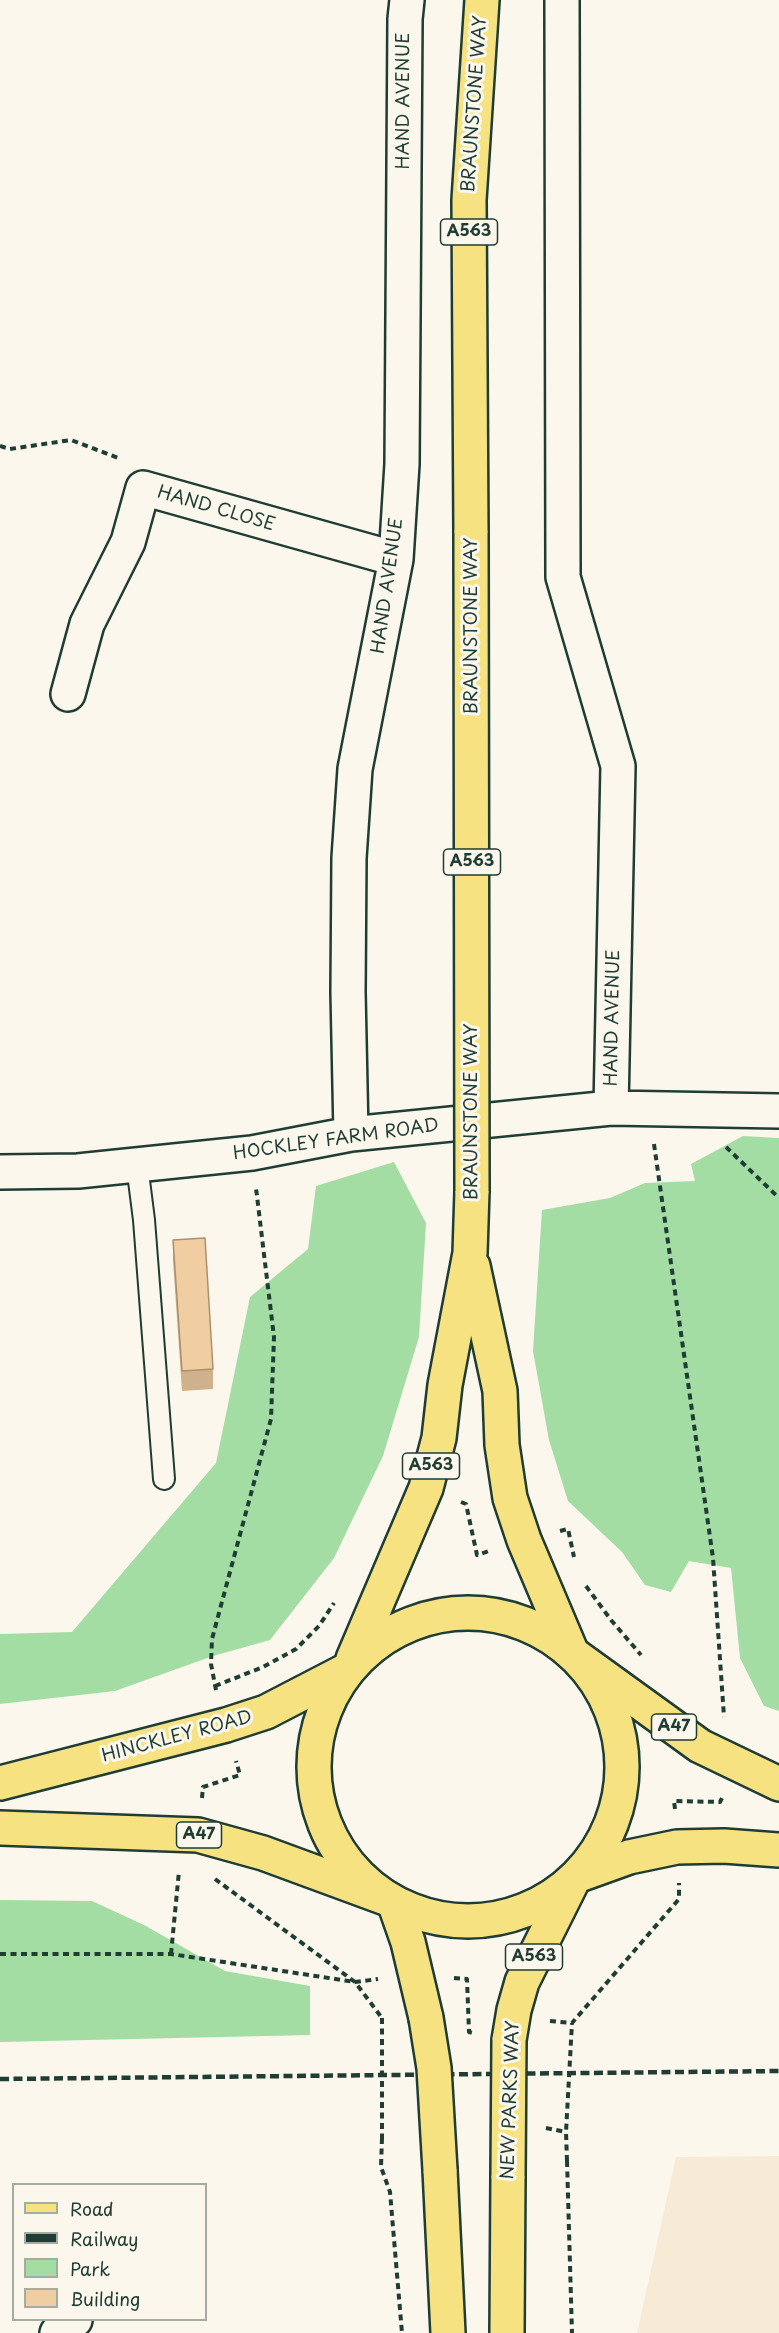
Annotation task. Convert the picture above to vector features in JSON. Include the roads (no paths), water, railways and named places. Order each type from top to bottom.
[{"type":"main road","name":"BRAUNSTONE WAY","points":[[348,1669],[426,1488],[439,1438],[446,1385],[470,1253],[472,1191],[469,200],[482,0]]},
{"type":"main road","name":"BRAUNSTONE WAY","points":[[470,1253],[500,1391],[502,1445],[510,1498],[524,1540],[574,1654]]},
{"type":"main road","name":"A563","points":[[475,1612],[510,1618],[542,1631],[574,1654],[606,1696],[621,1742],[621,1790],[607,1835],[576,1877],[542,1903],[506,1916],[468,1922],[429,1917],[391,1901],[354,1872],[329,1835],[315,1794],[314,1750],[324,1708],[348,1669],[375,1643],[406,1625],[440,1614],[475,1612]]},
{"type":"main road","name":"A47","points":[[574,1654],[700,1746],[779,1784]]},
{"type":"main road","name":"HINCKLEY ROAD","points":[[0,1783],[226,1725],[266,1712],[348,1669]]},
{"type":"main road","name":"A47","points":[[0,1828],[198,1835],[263,1853],[391,1901]]},
{"type":"main road","points":[[576,1877],[628,1857],[677,1847],[724,1846],[779,1850]]},
{"type":"main road","name":"NEW PARKS WAY","points":[[507,2333],[509,2040],[522,1982],[576,1877]]},
{"type":"main road","points":[[391,1901],[408,1942],[426,2018],[434,2068],[448,2333]]},
{"type":"street","name":"HAND AVENUE","points":[[351,1134],[348,992],[349,869],[355,769],[396,559],[402,464],[407,0]]},
{"type":"street","name":"HAND AVENUE","points":[[562,0],[563,577],[618,766],[611,1108]]},
{"type":"street","name":"HAND CLOSE","points":[[68,694],[87,624],[128,543],[143,488],[396,559]]},
{"type":"street","name":"HOCKLEY FARM ROAD","points":[[0,1172],[78,1171],[252,1154],[351,1134],[611,1108],[720,1125],[779,1111]]},
{"type":"street","points":[[57,2333],[72,2321]]},
{"type":"lane","points":[[137,1165],[145,1232],[164,1479]]},
{"type":"railway","points":[[0,2079],[779,2071]]}]
